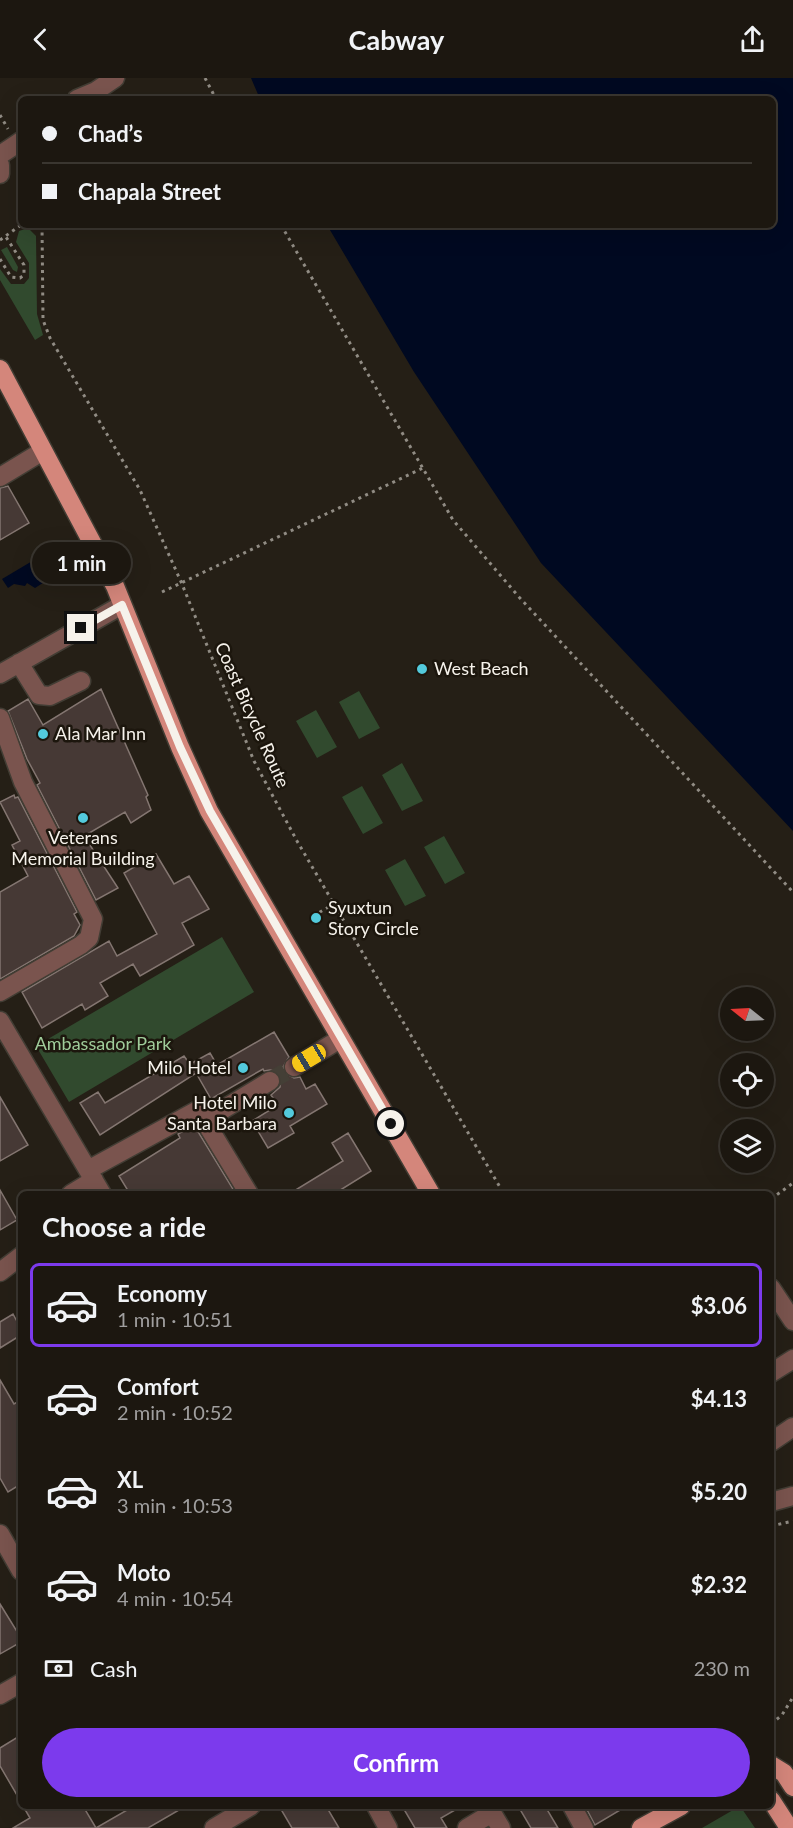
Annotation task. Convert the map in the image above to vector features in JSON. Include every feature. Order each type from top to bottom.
[{"type":"main road","points":[[0,369],[122,605],[180,747],[210,811],[429,1191]]},
{"type":"main road","points":[[774,1767],[784,1773],[793,1787]]},
{"type":"main road","points":[[774,1805],[789,1828]]},
{"type":"main road","points":[[641,1828],[676,1809]]},
{"type":"street","points":[[93,95],[115,78]]},
{"type":"street","points":[[0,155],[18,143]]},
{"type":"street","points":[[0,165],[0,174]]},
{"type":"street","points":[[0,477],[43,451]]},
{"type":"street","points":[[0,674],[122,605]]},
{"type":"street","points":[[19,663],[39,695],[50,696],[81,681]]},
{"type":"street","points":[[0,718],[23,782],[93,919],[89,938],[81,945],[0,992]]},
{"type":"street","points":[[0,1021],[95,1181]]},
{"type":"street","points":[[294,1066],[340,1039]]},
{"type":"street","points":[[204,1121],[270,1081]]},
{"type":"street","points":[[77,1191],[95,1181],[198,1110],[247,1191]]},
{"type":"street","points":[[0,1272],[18,1258]]},
{"type":"street","points":[[778,1296],[793,1321]]},
{"type":"street","points":[[774,1371],[793,1359]]},
{"type":"street","points":[[774,1440],[793,1427]]},
{"type":"street","points":[[774,1501],[793,1496]]},
{"type":"street","points":[[0,1534],[18,1566]]},
{"type":"street","points":[[0,1695],[18,1685]]},
{"type":"street","points":[[214,1828],[246,1809]]},
{"type":"street","points":[[378,1809],[388,1828]]},
{"type":"street","points":[[574,1809],[584,1828]]},
{"type":"street","points":[[467,1828],[492,1813],[501,1828]]},
{"type":"path","points":[[206,78],[215,96]]},
{"type":"path","points":[[0,240],[18,227]]},
{"type":"path","name":"Coast Bicycle Route","points":[[42,228],[43,320],[50,338],[140,490],[182,584],[254,761],[334,904],[502,1191]]},
{"type":"path","points":[[283,228],[453,520],[519,597],[793,892]]},
{"type":"path","points":[[0,259],[10,277],[20,278],[24,275],[24,265],[6,237]]},
{"type":"path","points":[[162,592],[423,468]]},
{"type":"path","points":[[313,916],[334,904]]},
{"type":"path","points":[[774,1197],[793,1183]]},
{"type":"path","points":[[774,1525],[793,1521]]},
{"type":"path","points":[[774,1720],[793,1697]]},
{"type":"green space","points":[[28,228],[36,236],[37,314],[43,335],[35,340],[0,280],[0,269],[11,284],[24,284],[29,278],[29,263],[16,242],[19,231]]},
{"type":"green space","points":[[7,247],[18,267],[17,272],[13,270],[1,250]]},
{"type":"green space","points":[[359,691],[380,728],[359,739],[339,702]]},
{"type":"green space","points":[[316,710],[337,747],[317,758],[296,721]]},
{"type":"green space","points":[[402,763],[423,801],[402,811],[382,775]]},
{"type":"green space","points":[[362,786],[383,823],[363,834],[342,797]]},
{"type":"green space","points":[[444,836],[465,873],[445,884],[424,847]]},
{"type":"green space","points":[[405,859],[426,896],[405,906],[385,870]]},
{"type":"green space","name":"Ambassador Park","points":[[222,937],[254,992],[69,1102],[36,1046]]},
{"type":"green space","points":[[735,1809],[742,1809],[755,1828],[702,1828]]},
{"type":"water","points":[[251,78],[793,78],[793,831],[541,563],[414,372],[329,228],[776,228],[776,96],[259,96]]},
{"type":"water","points":[[34,560],[46,581],[35,588],[27,583],[25,586],[14,584],[8,588],[2,579]]},
{"type":"building","points":[[8,486],[29,523],[0,540],[0,488]]},
{"type":"building","points":[[101,689],[148,795],[146,797],[151,810],[131,823],[125,812],[84,836],[118,888],[96,900],[37,785],[40,783],[27,759],[8,711],[28,699],[43,725]]},
{"type":"building","points":[[14,795],[15,798],[18,797],[77,912],[74,914],[80,925],[74,936],[0,979],[0,892],[28,876],[12,845],[20,841],[0,802]]},
{"type":"building","points":[[156,854],[174,884],[189,876],[209,909],[182,923],[194,945],[140,976],[133,964],[100,983],[108,996],[85,1010],[82,1004],[42,1028],[22,992],[109,941],[117,956],[157,934],[124,873]]},
{"type":"building","points":[[274,1032],[289,1057],[283,1067],[285,1073],[294,1078],[300,1077],[306,1089],[315,1084],[327,1104],[290,1126],[294,1133],[268,1148],[252,1121],[278,1105],[271,1095],[280,1087],[281,1080],[276,1071],[264,1071],[263,1069],[211,1099],[196,1073],[100,1135],[80,1103],[98,1092],[105,1103],[184,1056],[194,1070],[190,1064],[210,1053],[217,1065]]},
{"type":"building","points":[[0,1097],[28,1145],[0,1161]]},
{"type":"building","points":[[194,1125],[234,1191],[128,1191],[119,1176],[180,1138],[178,1134]]},
{"type":"building","points":[[348,1133],[371,1171],[339,1191],[294,1191],[343,1161],[332,1143]]},
{"type":"building","points":[[0,1190],[17,1220],[0,1230]]},
{"type":"building","points":[[13,1314],[18,1323],[18,1337],[0,1348],[0,1322]]},
{"type":"building","points":[[0,1380],[14,1404],[18,1402],[18,1486],[8,1492],[0,1478]]},
{"type":"building","points":[[0,1604],[18,1633],[18,1644],[0,1654]]},
{"type":"building","points":[[18,1737],[18,1797],[0,1766],[0,1748]]},
{"type":"building","points":[[25,1809],[85,1809],[96,1828],[13,1828],[30,1818]]},
{"type":"building","points":[[129,1809],[181,1809],[148,1828],[96,1828]]},
{"type":"building","points":[[281,1809],[328,1809],[339,1828],[292,1828]]},
{"type":"building","points":[[404,1809],[457,1809],[441,1818],[447,1828],[415,1828]]},
{"type":"building","points":[[520,1809],[547,1809],[558,1828],[531,1828]]},
{"type":"building","points":[[587,1809],[622,1809],[595,1825]]},
{"type":"tunnel","points":[[270,1081],[294,1067]]},
{"type":"place","name":"West Beach","points":[[422,669]]},
{"type":"place","name":"Ala Mar Inn","points":[[43,734]]},
{"type":"place","name":"Veterans Memorial Building","points":[[83,818]]},
{"type":"place","name":"Syuxtun Story Circle","points":[[316,918]]},
{"type":"place","name":"Milo Hotel","points":[[243,1068]]},
{"type":"place","name":"Hotel Milo Santa Barbara","points":[[289,1113]]},
{"type":"route","points":[[81,628],[122,605],[136,634],[180,747],[210,811],[239,866],[391,1124]]}]
